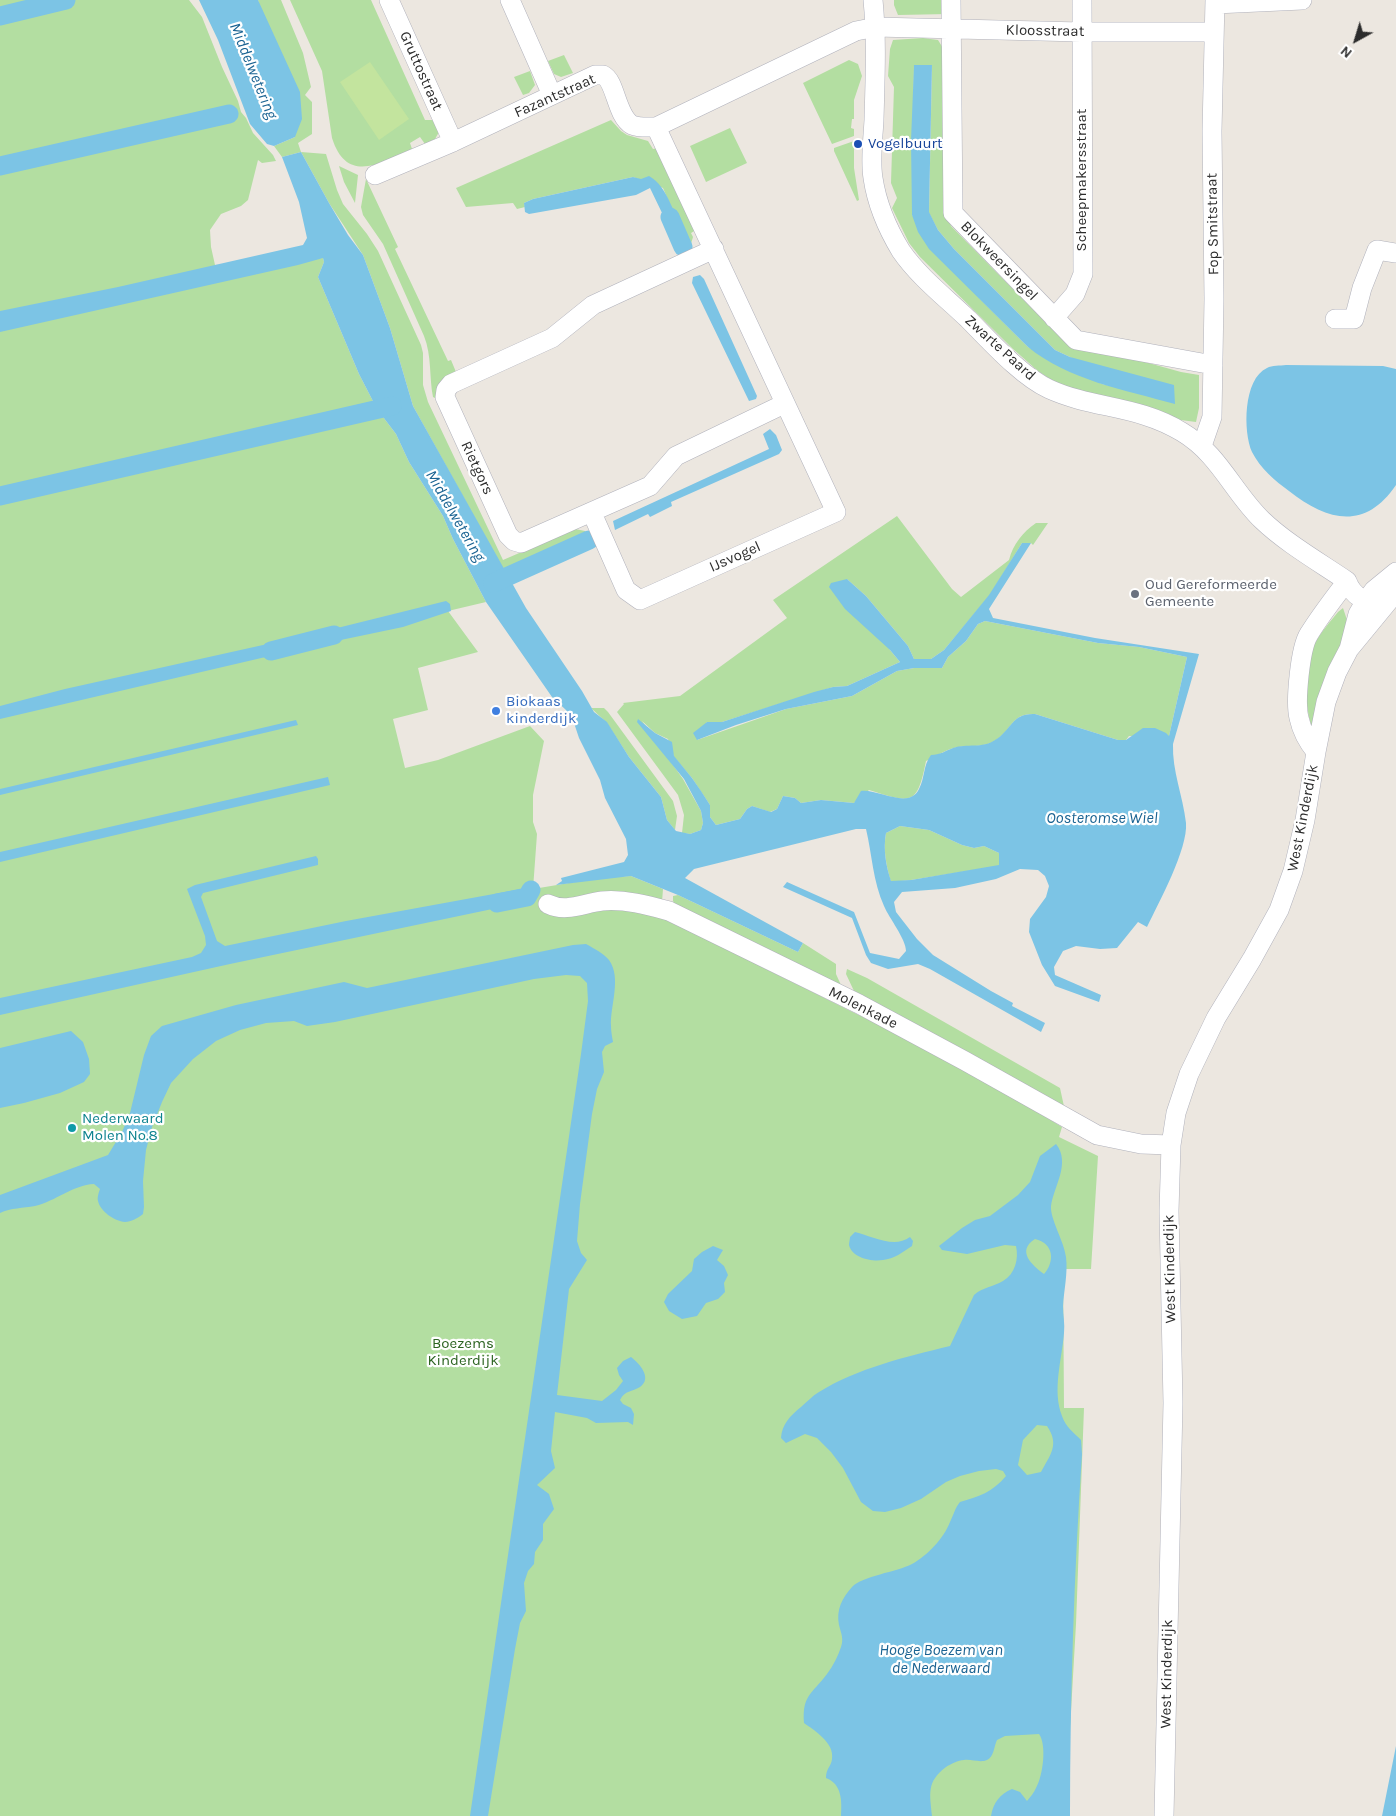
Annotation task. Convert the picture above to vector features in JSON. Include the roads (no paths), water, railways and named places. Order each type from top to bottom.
[{"type":"street","name":"Gruttostraat","points":[[389,0],[453,142]]},
{"type":"street","points":[[510,0],[552,95]]},
{"type":"street","name":"Zwarte Paard","points":[[873,0],[876,27],[873,176],[878,201],[887,228],[919,274],[1026,374],[1047,388],[1071,398],[1143,413],[1177,429],[1202,446],[1262,520],[1347,581],[1359,580],[1370,596],[1388,613]]},
{"type":"street","name":"Blokweersingel","points":[[952,0],[953,213],[1076,340],[1213,365]]},
{"type":"street","name":"Scheepmakersstraat","points":[[1054,318],[1075,294],[1083,274],[1082,0]]},
{"type":"street","points":[[1215,2],[1302,0]]},
{"type":"street","name":"Fop Smitstraat","points":[[1202,446],[1212,417],[1214,299],[1212,131],[1215,2]]},
{"type":"street","points":[[784,404],[656,127],[856,31],[876,27]]},
{"type":"street","name":"Kloosstraat","points":[[876,27],[1081,32],[1214,32]]},
{"type":"street","name":"Fazantstraat","points":[[375,175],[453,142],[595,75],[602,75],[608,80],[622,114],[627,120],[640,127],[656,127]]},
{"type":"street","name":"Rietgors","points":[[714,249],[593,305],[552,338],[451,384],[446,390],[445,397],[508,535],[514,542],[521,543],[650,486],[676,456],[784,404]]},
{"type":"street","points":[[1336,319],[1354,319],[1362,288],[1378,250],[1396,253]]},
{"type":"street","name":"IJsvogel","points":[[592,513],[626,590],[640,600],[836,512],[825,485],[784,404]]},
{"type":"street","name":"West Kinderdijk","points":[[1349,649],[1353,630],[1370,596],[1396,572]]},
{"type":"street","name":"West Kinderdijk","points":[[1316,752],[1306,740],[1298,716],[1301,664],[1308,636],[1347,581]]},
{"type":"street","name":"West Kinderdijk","points":[[1164,1816],[1173,1403],[1169,1211],[1171,1145],[1176,1113],[1190,1074],[1216,1018],[1279,910],[1290,879],[1306,820],[1316,752],[1326,702],[1337,672],[1349,649],[1363,634],[1388,613],[1396,592]]},
{"type":"street","name":"Molenkade","points":[[548,904],[563,908],[603,901],[640,903],[669,911],[859,1004],[1097,1135],[1141,1144],[1171,1145]]},
{"type":"water","name":"Middelwetering","points":[[199,0],[258,0],[300,92],[302,119],[295,137],[274,146],[267,144],[250,124],[218,40]]},
{"type":"water","points":[[914,65],[932,65],[929,212],[938,230],[954,249],[1055,350],[1070,357],[1174,385],[1175,404],[1098,383],[1061,368],[1044,358],[1028,347],[929,249],[918,232],[912,215],[911,141]]},
{"type":"water","name":"Oosteromse Wiel","points":[[301,152],[348,235],[363,255],[390,328],[413,406],[526,608],[594,712],[607,722],[629,757],[661,797],[667,820],[676,831],[690,834],[701,830],[703,823],[701,811],[684,779],[637,722],[638,719],[655,733],[672,742],[674,756],[710,805],[710,817],[716,825],[740,819],[747,809],[752,806],[771,812],[777,809],[783,796],[795,798],[801,803],[821,800],[854,803],[861,791],[908,798],[919,789],[931,755],[940,754],[953,748],[990,743],[1001,736],[1016,719],[1027,714],[1035,714],[1118,740],[1126,740],[1143,728],[1155,728],[1169,736],[1187,657],[1139,647],[1098,643],[985,621],[978,624],[966,641],[948,657],[942,668],[914,668],[897,671],[852,696],[786,709],[697,740],[693,733],[707,722],[722,722],[814,692],[833,687],[847,686],[900,662],[890,650],[845,609],[829,587],[831,583],[847,579],[866,596],[908,646],[914,659],[931,659],[944,650],[989,595],[1022,543],[1031,543],[989,609],[993,618],[1095,638],[1199,654],[1173,744],[1174,764],[1186,823],[1178,861],[1165,890],[1147,927],[1138,922],[1117,948],[1100,949],[1076,946],[1063,951],[1054,967],[1055,975],[1101,995],[1099,1002],[1055,986],[1042,965],[1029,932],[1030,919],[1046,897],[1049,886],[1045,876],[1038,870],[1020,869],[996,879],[955,888],[902,892],[894,902],[896,912],[917,939],[933,955],[1013,1003],[1012,1006],[1045,1023],[1041,1032],[918,964],[888,969],[871,963],[852,918],[783,887],[787,882],[854,912],[870,953],[899,959],[906,951],[905,946],[880,897],[866,829],[856,829],[694,869],[685,878],[803,943],[798,952],[678,895],[631,876],[556,885],[562,881],[561,878],[624,862],[628,855],[626,839],[605,798],[600,780],[579,738],[574,723],[566,710],[552,697],[486,602],[443,516],[409,462],[396,434],[377,409],[359,374],[318,277],[324,262],[323,258],[0,332],[0,311],[118,287],[303,245],[307,238],[299,202],[282,157]],"holes":[[[900,826],[929,830],[962,845],[974,848],[984,846],[999,853],[999,865],[911,880],[891,881],[886,857],[886,833]]]},
{"type":"water","points":[[649,176],[661,187],[671,204],[684,238],[680,242],[676,242],[650,188],[636,195],[529,214],[525,212],[524,203],[533,199],[633,177],[641,179]]},
{"type":"water","points":[[700,275],[704,279],[757,396],[756,399],[749,401],[692,283],[693,277]]},
{"type":"water","points":[[1286,365],[1383,366],[1396,369],[1396,485],[1384,500],[1372,510],[1359,515],[1345,516],[1317,509],[1278,483],[1255,458],[1247,432],[1246,420],[1249,394],[1259,374],[1269,367]]},
{"type":"water","points":[[770,429],[776,435],[782,450],[779,454],[671,502],[672,506],[650,517],[648,514],[615,530],[613,521],[769,449],[763,434]]},
{"type":"water","points":[[446,601],[450,604],[451,611],[403,627],[312,646],[309,635]]},
{"type":"water","points":[[290,639],[294,641],[295,646],[287,652],[0,719],[0,706],[65,689]]},
{"type":"water","points":[[296,720],[298,725],[0,795],[0,789]]},
{"type":"water","points":[[328,777],[330,785],[0,862],[0,852]]},
{"type":"water","points":[[316,856],[318,865],[203,893],[201,897],[217,941],[225,946],[346,921],[521,889],[521,903],[230,964],[0,1015],[0,998],[192,957],[201,953],[206,945],[205,936],[187,889],[195,885]]},
{"type":"water","points":[[586,944],[604,955],[613,967],[615,984],[611,1030],[613,1042],[605,1046],[602,1052],[604,1072],[597,1089],[592,1114],[577,1241],[581,1253],[587,1260],[569,1289],[557,1395],[602,1401],[616,1390],[623,1381],[617,1368],[623,1361],[631,1357],[641,1367],[645,1379],[640,1387],[626,1393],[620,1400],[631,1408],[634,1414],[633,1425],[628,1422],[596,1423],[587,1418],[555,1412],[551,1451],[555,1468],[537,1485],[549,1494],[554,1509],[543,1524],[543,1540],[535,1552],[534,1564],[528,1571],[524,1583],[526,1611],[520,1623],[515,1649],[488,1816],[470,1816],[581,1054],[588,1001],[587,983],[580,976],[566,975],[534,979],[335,1022],[307,1026],[294,1021],[266,1023],[240,1030],[216,1041],[193,1059],[171,1083],[152,1127],[146,1150],[143,1181],[143,1214],[132,1221],[116,1220],[108,1215],[99,1205],[100,1189],[94,1184],[79,1187],[43,1204],[0,1213],[0,1195],[108,1155],[122,1132],[130,1113],[144,1055],[151,1036],[162,1026],[236,1005],[344,982],[367,988],[573,945]]},
{"type":"water","points":[[71,1031],[83,1042],[89,1059],[90,1074],[84,1082],[60,1093],[0,1108],[0,1048]]},
{"type":"water","name":"Hooge Boezem van de Nederwaard","points":[[1056,1144],[1062,1159],[1062,1167],[1051,1206],[1065,1251],[1066,1263],[1063,1306],[1064,1330],[1058,1374],[1058,1396],[1063,1420],[1081,1440],[1082,1454],[1073,1635],[1070,1816],[991,1816],[995,1803],[1008,1791],[1012,1789],[1020,1792],[1027,1801],[1034,1792],[1041,1776],[1043,1761],[1043,1745],[1039,1734],[1005,1736],[997,1740],[989,1759],[982,1761],[962,1760],[946,1767],[932,1783],[930,1795],[932,1816],[841,1816],[840,1794],[835,1784],[826,1778],[831,1764],[832,1753],[827,1742],[804,1723],[804,1714],[806,1700],[829,1671],[841,1647],[842,1639],[838,1614],[843,1600],[848,1591],[857,1583],[906,1567],[923,1556],[944,1534],[960,1502],[985,1493],[1001,1482],[1006,1476],[1003,1471],[996,1469],[960,1476],[946,1482],[921,1499],[901,1508],[885,1512],[873,1511],[861,1502],[843,1468],[817,1438],[805,1434],[786,1443],[781,1438],[783,1429],[790,1417],[812,1397],[850,1376],[882,1364],[950,1346],[974,1295],[999,1283],[1011,1274],[1015,1266],[1017,1251],[1016,1246],[1005,1245],[967,1254],[942,1250],[939,1246],[962,1228],[975,1220],[990,1216],[1018,1195],[1030,1182],[1040,1156]],"holes":[[[1035,1239],[1046,1244],[1051,1254],[1050,1264],[1044,1274],[1031,1262],[1026,1253],[1029,1244]],[[1037,1425],[1047,1426],[1053,1439],[1052,1450],[1041,1472],[1027,1475],[1018,1465],[1023,1440]]]},
{"type":"water","points":[[855,1232],[890,1242],[897,1242],[910,1237],[913,1241],[912,1246],[891,1258],[868,1260],[854,1253],[849,1245],[850,1237]]},
{"type":"water","points":[[713,1246],[723,1250],[717,1260],[724,1266],[728,1275],[724,1283],[725,1292],[718,1299],[706,1303],[697,1316],[682,1319],[669,1311],[664,1302],[668,1294],[692,1271],[694,1259]]},
{"type":"water","points":[[1396,1746],[1396,1816],[1382,1816]]},
{"type":"waterway","points":[[0,16],[66,0]]},
{"type":"waterway","points":[[0,166],[229,114]]},
{"type":"waterway","points":[[670,217],[683,247]]},
{"type":"waterway","points":[[0,496],[392,406]]},
{"type":"waterway","points":[[493,583],[589,540]]},
{"type":"waterway","points":[[271,651],[334,635]]},
{"type":"waterway","points":[[497,903],[527,897],[531,890]]},
{"type":"place","name":"Vogelbuurt","points":[[858,144]]},
{"type":"place","name":"Oud Gereformeerde Gemeente","points":[[1135,594]]},
{"type":"place","name":"Biokaas kinderdijk","points":[[496,711]]},
{"type":"place","name":"Nederwaard Molen No.8","points":[[72,1128]]},
{"type":"park label","name":"Boezems Kinderdijk","points":[[463,1352]]}]
